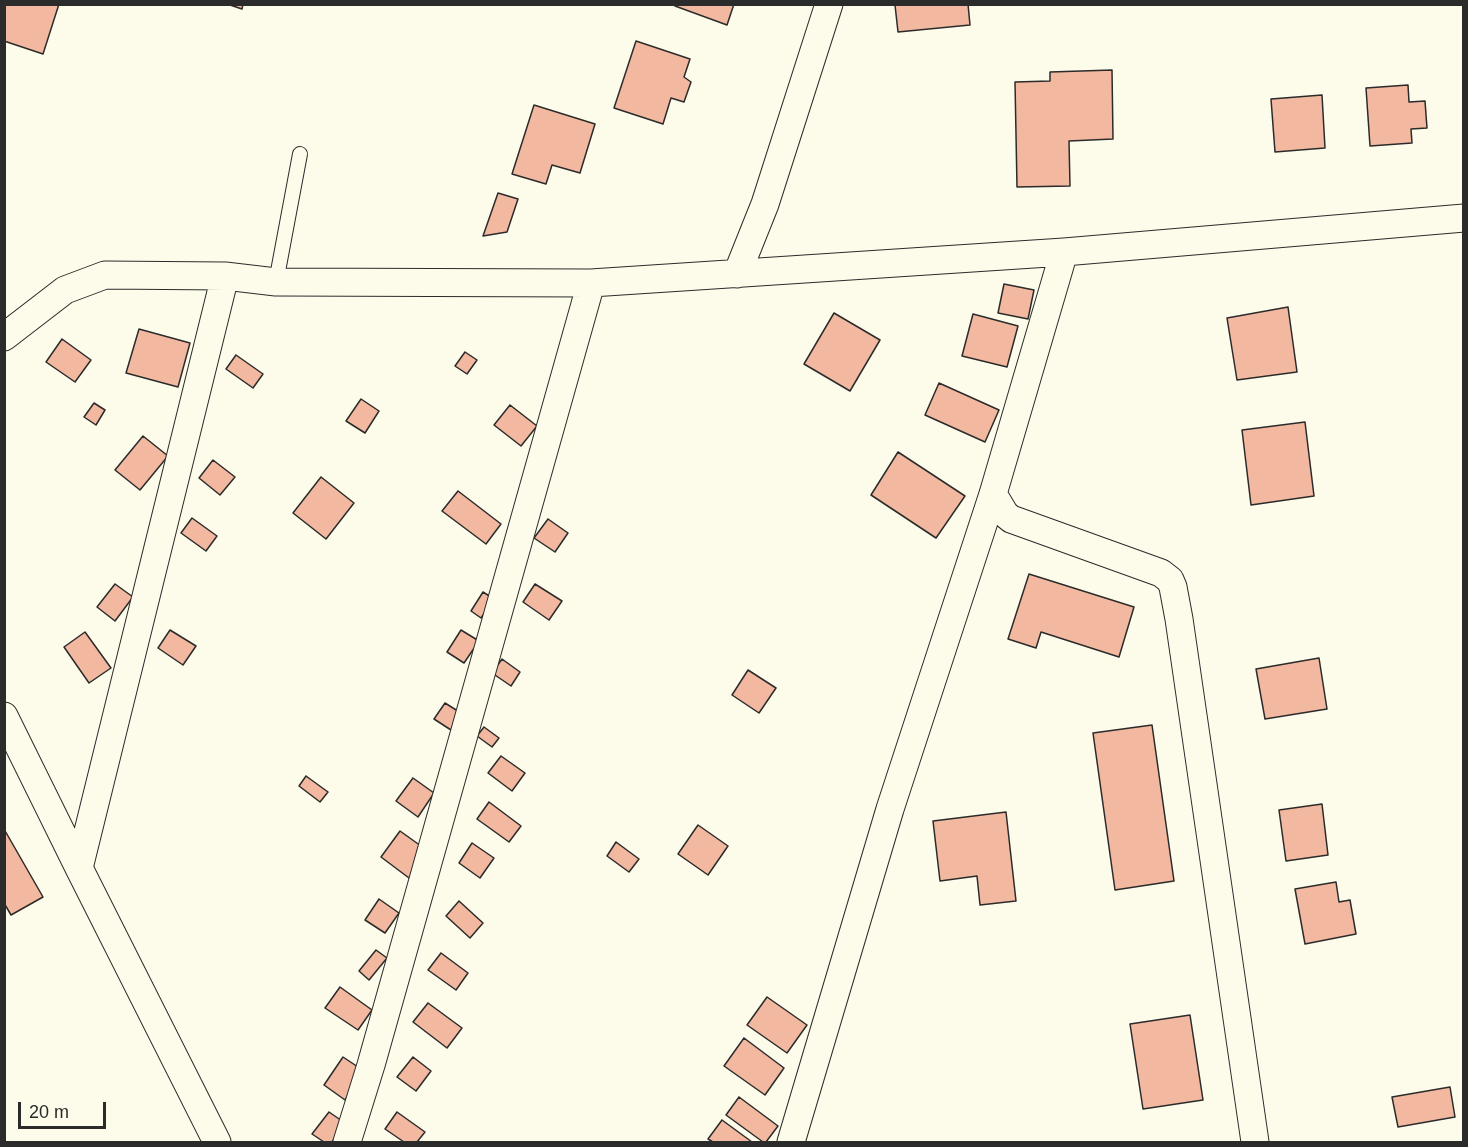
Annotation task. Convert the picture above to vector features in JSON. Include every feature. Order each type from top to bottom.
[{"type":"street","points":[[737,274],[765,204],[829,4]]},
{"type":"street","points":[[4,337],[65,290],[105,275],[225,276],[276,282],[591,283],[1064,252],[1464,218]]},
{"type":"street","points":[[791,1143],[890,809],[993,494],[1064,252]]},
{"type":"street","points":[[79,868],[225,276]]},
{"type":"street","points":[[347,1143],[591,283]]},
{"type":"street","points":[[993,494],[1005,514],[1011,519],[1161,573],[1170,580],[1173,587],[1255,1143]]},
{"type":"street","points":[[4,716],[218,1143]]},
{"type":"lane","points":[[276,282],[300,154]]},
{"type":"building","points":[[4,4],[59,4],[43,54],[4,41]]},
{"type":"building","points":[[227,4],[243,4],[242,9]]},
{"type":"building","points":[[676,4],[734,4],[727,25],[675,6]]},
{"type":"building","points":[[968,4],[970,25],[898,32],[895,5]]},
{"type":"building","points":[[636,41],[690,59],[684,77],[691,82],[684,102],[671,98],[663,124],[614,108]]},
{"type":"building","points":[[1112,70],[1113,139],[1069,141],[1070,186],[1017,187],[1015,82],[1050,81],[1050,72]]},
{"type":"building","points":[[1408,85],[1409,102],[1425,101],[1427,128],[1411,129],[1412,143],[1370,146],[1366,88]]},
{"type":"building","points":[[1322,95],[1325,148],[1275,152],[1271,99]]},
{"type":"building","points":[[534,105],[595,124],[580,173],[552,165],[546,184],[512,174]]},
{"type":"building","points":[[498,193],[518,199],[507,232],[483,236]]},
{"type":"building","points":[[1004,284],[1034,290],[1028,319],[998,313]]},
{"type":"building","points":[[1288,307],[1297,372],[1237,380],[1227,318]]},
{"type":"building","points":[[834,313],[880,340],[850,391],[804,364]]},
{"type":"building","points":[[973,314],[1018,326],[1007,367],[962,356]]},
{"type":"building","points":[[139,329],[190,343],[178,387],[126,373]]},
{"type":"building","points":[[62,339],[91,360],[75,382],[46,362]]},
{"type":"building","points":[[465,352],[477,360],[467,374],[455,366]]},
{"type":"building","points":[[236,355],[263,374],[253,388],[226,369]]},
{"type":"building","points":[[939,383],[999,410],[985,442],[925,415]]},
{"type":"building","points":[[361,399],[379,411],[365,433],[346,421]]},
{"type":"building","points":[[94,403],[105,410],[96,425],[84,417]]},
{"type":"building","points":[[510,405],[537,426],[521,446],[494,425]]},
{"type":"building","points":[[1305,422],[1314,496],[1251,505],[1242,430]]},
{"type":"building","points":[[143,436],[168,456],[140,490],[115,470]]},
{"type":"building","points":[[898,452],[965,496],[936,538],[871,495]]},
{"type":"building","points":[[213,460],[235,477],[220,495],[199,478]]},
{"type":"building","points":[[321,477],[354,503],[326,539],[293,513]]},
{"type":"building","points":[[458,491],[501,524],[486,544],[442,511]]},
{"type":"building","points":[[192,518],[217,536],[206,551],[181,533]]},
{"type":"building","points":[[548,519],[568,533],[555,552],[534,538]]},
{"type":"building","points":[[1029,574],[1134,607],[1119,657],[1041,632],[1036,648],[1008,639]]},
{"type":"building","points":[[115,584],[133,597],[115,621],[97,607]]},
{"type":"building","points":[[535,584],[562,601],[549,620],[523,602]]},
{"type":"building","points":[[483,592],[494,599],[481,618],[471,611]]},
{"type":"building","points":[[170,630],[196,646],[183,665],[158,648]]},
{"type":"building","points":[[461,630],[479,641],[464,663],[447,652]]},
{"type":"building","points":[[85,632],[111,668],[89,683],[64,647]]},
{"type":"building","points":[[1319,658],[1327,709],[1265,719],[1256,669]]},
{"type":"building","points":[[502,659],[520,672],[511,686],[492,673]]},
{"type":"building","points":[[748,670],[776,688],[759,713],[732,695]]},
{"type":"building","points":[[445,703],[461,713],[451,730],[434,719]]},
{"type":"building","points":[[1152,725],[1174,881],[1115,890],[1093,733]]},
{"type":"building","points":[[484,727],[499,738],[492,747],[477,736]]},
{"type":"building","points":[[501,756],[525,773],[512,791],[488,773]]},
{"type":"building","points":[[306,776],[328,792],[320,802],[299,786]]},
{"type":"building","points":[[413,778],[434,793],[418,817],[396,801]]},
{"type":"building","points":[[489,802],[521,826],[509,842],[477,819]]},
{"type":"building","points":[[1322,804],[1328,855],[1286,861],[1279,810]]},
{"type":"building","points":[[1006,812],[1016,901],[980,905],[977,876],[940,881],[933,821]]},
{"type":"building","points":[[698,825],[728,846],[708,875],[678,854]]},
{"type":"building","points":[[4,829],[43,897],[11,915],[4,903]]},
{"type":"building","points":[[400,831],[428,851],[409,878],[381,857]]},
{"type":"building","points":[[616,842],[639,859],[629,872],[607,856]]},
{"type":"building","points":[[472,843],[494,858],[480,878],[459,863]]},
{"type":"building","points":[[1336,882],[1339,902],[1350,900],[1356,934],[1305,944],[1295,889]]},
{"type":"building","points":[[379,899],[399,913],[385,933],[365,920]]},
{"type":"building","points":[[459,901],[483,923],[470,938],[446,916]]},
{"type":"building","points":[[376,950],[387,958],[369,980],[359,971]]},
{"type":"building","points":[[441,953],[468,973],[456,990],[428,970]]},
{"type":"building","points":[[340,987],[372,1010],[358,1030],[325,1008]]},
{"type":"building","points":[[767,997],[807,1025],[787,1053],[747,1025]]},
{"type":"building","points":[[428,1003],[462,1028],[447,1048],[413,1022]]},
{"type":"building","points":[[1190,1015],[1203,1100],[1143,1109],[1130,1024]]},
{"type":"building","points":[[744,1038],[784,1068],[765,1095],[724,1066]]},
{"type":"building","points":[[343,1057],[364,1071],[345,1100],[324,1085]]},
{"type":"building","points":[[413,1057],[431,1071],[416,1091],[397,1077]]},
{"type":"building","points":[[1450,1087],[1455,1117],[1398,1127],[1392,1097]]},
{"type":"building","points":[[739,1097],[778,1126],[766,1142],[726,1115]]},
{"type":"building","points":[[329,1112],[345,1123],[332,1142],[324,1142],[312,1134]]},
{"type":"building","points":[[397,1112],[425,1132],[417,1142],[404,1142],[385,1129]]},
{"type":"building","points":[[722,1120],[752,1142],[713,1142],[708,1139]]}]
